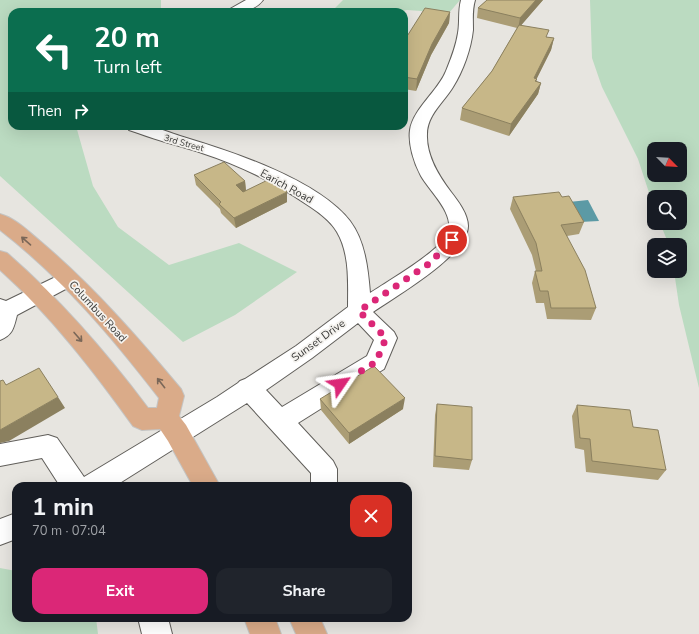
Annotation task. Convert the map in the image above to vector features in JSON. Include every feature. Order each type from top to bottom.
[{"type":"main road","name":"Columbus Road","points":[[0,220],[68,279],[111,323],[172,396],[171,425]]},
{"type":"main road","points":[[0,258],[27,281],[82,342],[142,419],[171,425],[205,482]]},
{"type":"main road","points":[[261,622],[266,634]]},
{"type":"main road","points":[[306,622],[312,634]]},
{"type":"street","points":[[242,8],[256,0]]},
{"type":"street","name":"Sunset Drive","points":[[97,482],[171,425],[248,388],[303,352],[359,311],[430,263],[447,247],[457,234],[458,223],[454,207],[429,175],[418,136],[419,125],[448,82],[457,63],[465,34],[465,10],[468,0]]},
{"type":"street","name":"3rd Street","points":[[145,130],[211,151]]},
{"type":"street","name":"Earich Road","points":[[211,151],[253,168],[301,191],[329,211],[340,222],[348,235],[359,272],[359,311]]},
{"type":"street","points":[[0,331],[3,328],[3,309],[39,294],[68,279]]},
{"type":"street","points":[[280,421],[376,362],[386,338],[359,311]]},
{"type":"street","points":[[248,388],[324,469],[324,482]]},
{"type":"street","points":[[0,455],[48,446],[72,482]]},
{"type":"street","points":[[0,532],[12,528]]},
{"type":"street","points":[[154,622],[157,634]]},
{"type":"green space","points":[[0,0],[161,0],[161,8],[8,8],[8,130],[77,130],[93,186],[118,227],[169,265],[239,243],[297,272],[235,315],[183,342],[0,176]]},
{"type":"green space","points":[[343,0],[460,0],[449,13],[408,10],[408,8],[335,8]]},
{"type":"green space","points":[[590,0],[699,0],[699,388],[679,305],[675,278],[687,278],[687,238],[666,238],[663,230],[687,230],[687,190],[648,190],[638,159],[602,87],[592,58]]},
{"type":"green space","points":[[0,568],[12,570],[12,622],[96,622],[98,634],[0,634]]},
{"type":"water","points":[[588,200],[599,221],[580,222],[569,202]]},
{"type":"building","points":[[487,0],[536,0],[520,18],[478,8]]},
{"type":"building","points":[[425,8],[450,12],[432,44],[417,79],[408,78],[408,35]]},
{"type":"building","points":[[519,25],[549,30],[546,37],[554,38],[534,78],[537,79],[535,81],[541,83],[511,124],[462,108],[492,71]]},
{"type":"building","points":[[224,162],[245,181],[236,185],[243,192],[274,177],[281,181],[287,192],[234,218],[219,204],[221,202],[194,175]]},
{"type":"building","points":[[559,192],[562,197],[569,196],[584,222],[561,225],[585,270],[596,308],[551,308],[548,291],[540,291],[535,271],[542,271],[536,243],[513,197]]},
{"type":"building","points":[[374,366],[405,398],[349,433],[320,399]]},
{"type":"building","points":[[39,368],[58,397],[0,430],[0,381],[3,380],[6,385]]},
{"type":"building","points":[[437,404],[472,407],[472,460],[435,456]]},
{"type":"building","points":[[577,405],[630,410],[633,427],[658,430],[666,470],[592,461],[590,439],[580,438]]},
{"type":"route","points":[[340,384],[376,362],[386,338],[359,311],[430,263],[447,247],[452,240]]}]
